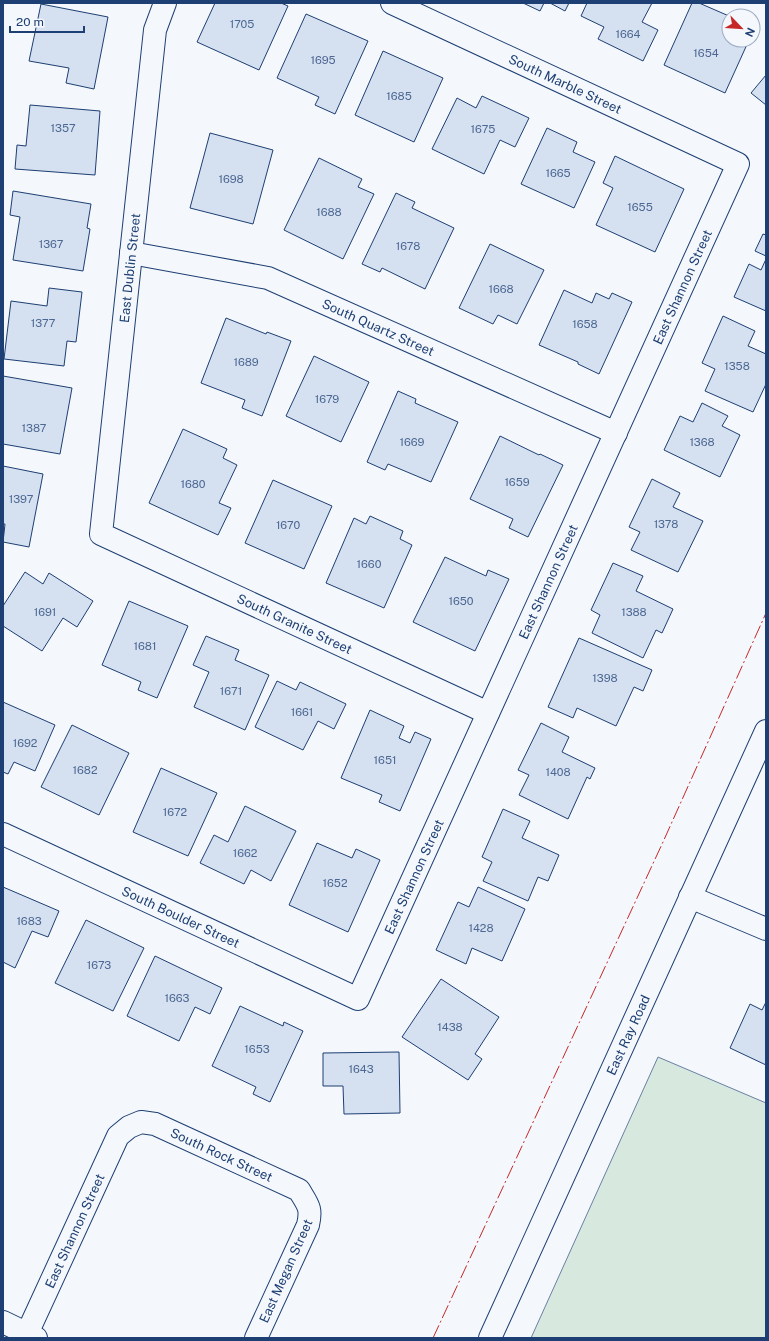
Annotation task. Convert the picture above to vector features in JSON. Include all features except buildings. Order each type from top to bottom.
[{"type":"street","name":"East Dublin Street","points":[[101,534],[155,30],[165,3]]},
{"type":"street","name":"South Marble Street","points":[[392,3],[738,164]]},
{"type":"street","name":"East Shannon Street","points":[[358,999],[738,164]]},
{"type":"street","name":"South Quartz Street","points":[[131,253],[268,278],[616,433]]},
{"type":"street","name":"South Granite Street","points":[[101,534],[488,713]]},
{"type":"street","name":"East Ray Road","points":[[490,1338],[766,731]]},
{"type":"street","name":"South Boulder Street","points":[[3,834],[358,999]]},
{"type":"street","points":[[690,897],[766,929]]},
{"type":"street","name":"South Rock Street","points":[[129,1127],[141,1122],[155,1124],[299,1190],[307,1203]]},
{"type":"street","name":"East Shannon Street","points":[[29,1337],[118,1136],[129,1127]]},
{"type":"street","name":"East Megan Street","points":[[256,1338],[308,1225],[311,1214],[307,1203]]},
{"type":"street","points":[[3,1322],[29,1337]]},
{"type":"shaded area","points":[[658,1057],[766,1103],[766,1338],[531,1338]]},
{"type":"power","points":[[433,1338],[663,842],[766,613]]}]
